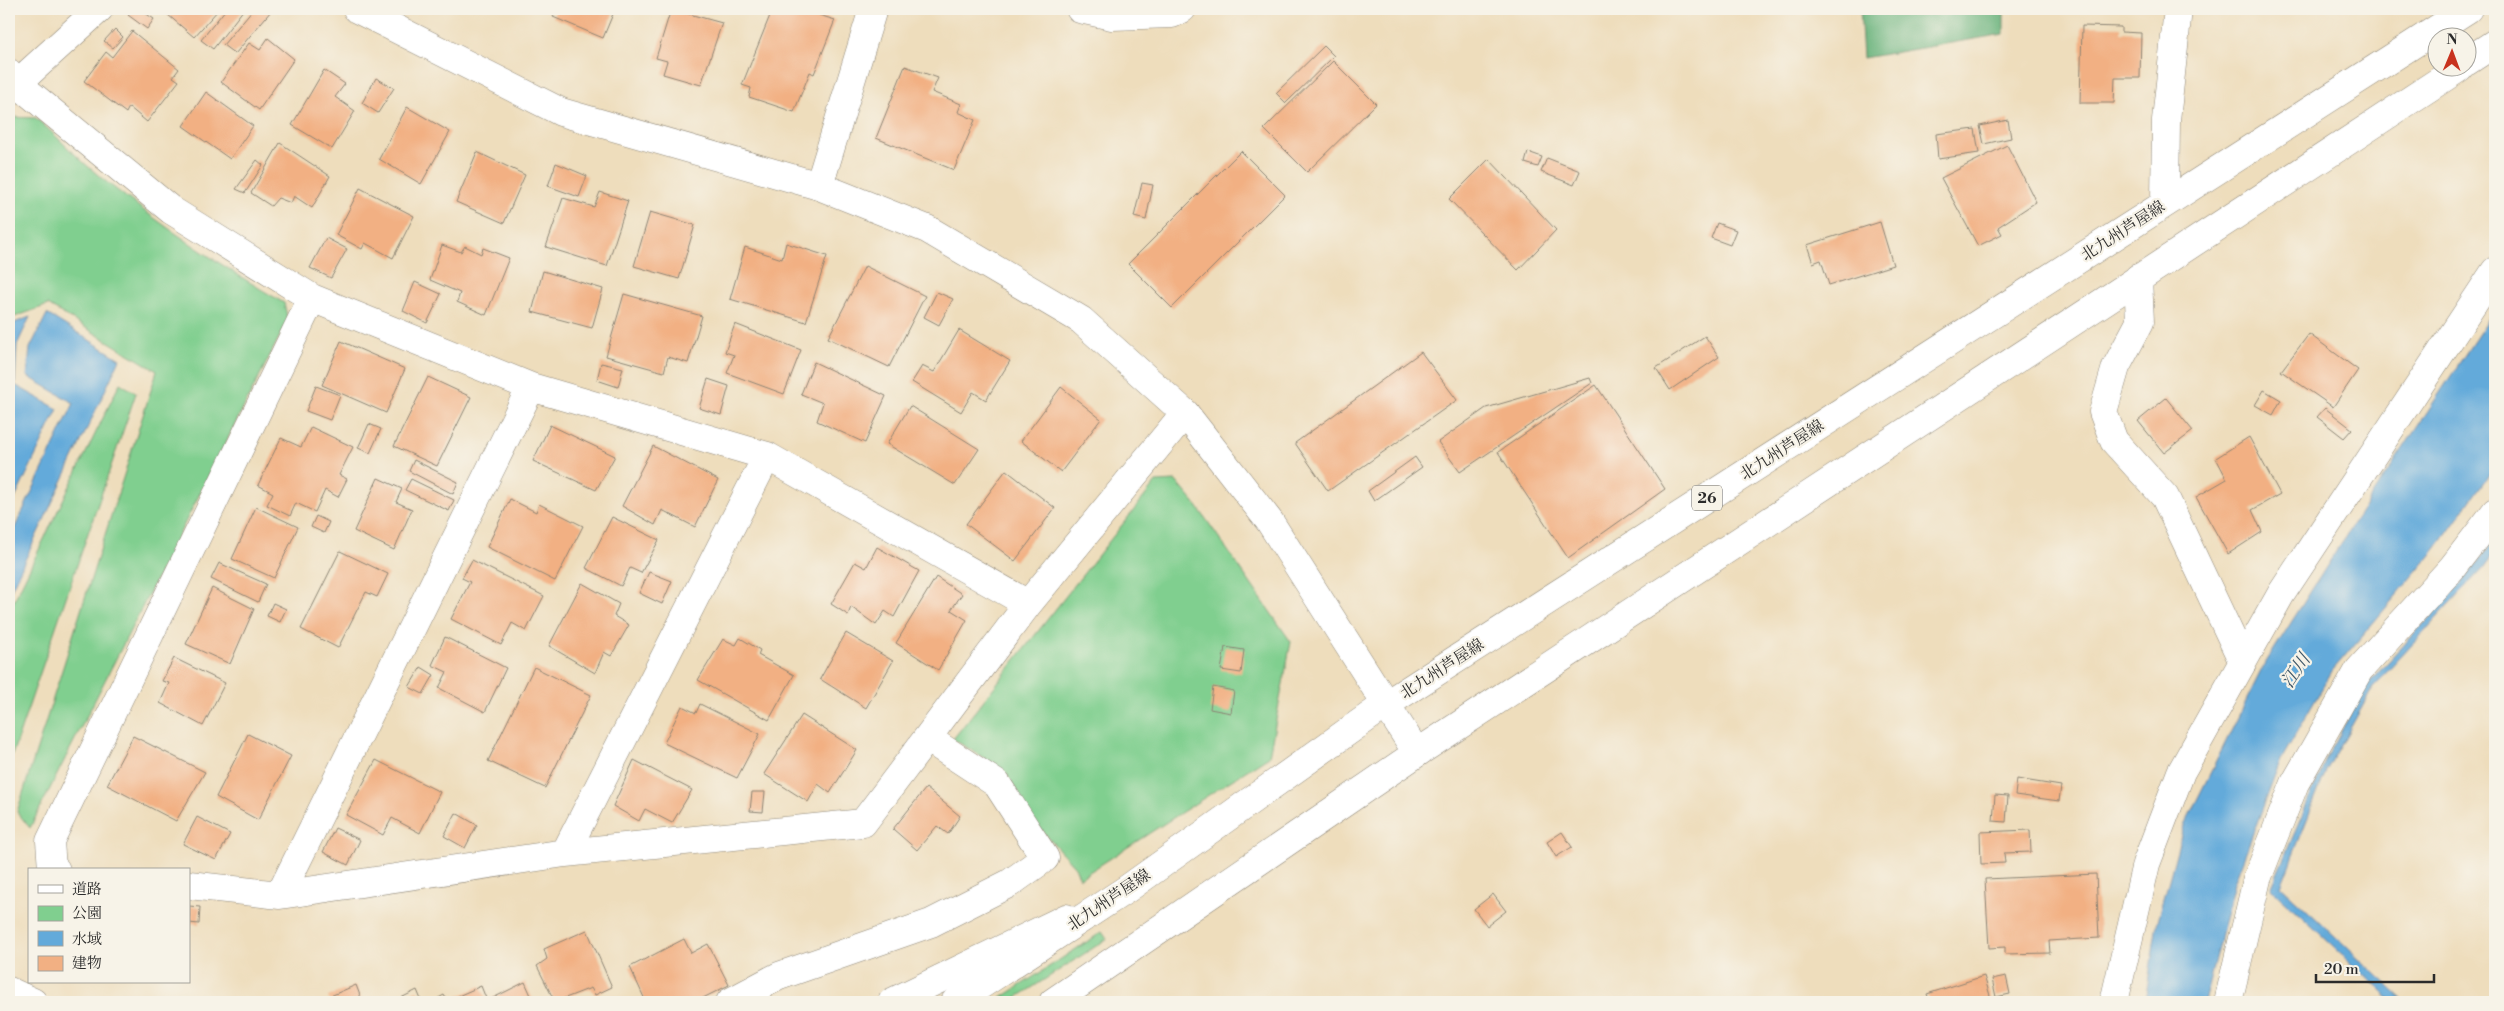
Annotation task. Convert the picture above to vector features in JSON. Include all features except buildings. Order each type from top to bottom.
[{"type":"street","points":[[99,9],[12,83],[171,210],[312,298],[531,387],[767,456],[1028,604]]},
{"type":"street","points":[[357,9],[561,112],[819,186],[927,230],[1081,320],[1186,414],[1270,522],[1417,753]]},
{"type":"street","points":[[819,186],[873,9]]},
{"type":"street","points":[[1080,9],[1112,16],[1172,14],[1182,9]]},
{"type":"street","points":[[2165,203],[2166,120],[2178,9]]},
{"type":"street","name":"北九州芦屋線","points":[[955,1002],[1128,889],[1385,705],[2468,9]]},
{"type":"street","points":[[2476,55],[2495,43]]},
{"type":"street","points":[[1063,998],[1417,753],[2444,78]]},
{"type":"street","points":[[2114,1002],[2146,864],[2181,772],[2281,594],[2495,271]]},
{"type":"street","points":[[2138,278],[2140,322],[2116,368],[2103,412],[2114,441],[2165,497],[2243,662]]},
{"type":"street","points":[[52,868],[50,841],[312,298]]},
{"type":"street","points":[[280,895],[531,387]]},
{"type":"street","points":[[190,885],[280,895],[565,853],[863,823],[1028,604],[1186,414]]},
{"type":"street","points":[[565,853],[767,456]]},
{"type":"street","points":[[2228,1002],[2257,879],[2295,783],[2359,670],[2452,568],[2495,512]]},
{"type":"street","points":[[730,1002],[779,976],[931,923],[1010,883],[1045,858],[996,784],[927,738]]},
{"type":"street","points":[[892,1002],[1128,889]]},
{"type":"street","points":[[9,991],[33,1002]]},
{"type":"green space","points":[[1860,9],[2004,9],[2004,34],[1863,58]]},
{"type":"green space","points":[[9,117],[36,118],[95,173],[147,213],[214,260],[284,303],[288,320],[30,828],[17,812],[157,371],[48,305],[9,319]]},
{"type":"green space","points":[[120,383],[136,393],[9,764],[9,611]]},
{"type":"green space","points":[[1176,481],[1197,506],[1291,642],[1269,756],[1080,878],[1075,867],[1033,821],[1005,771],[953,739],[1156,482]]},
{"type":"green space","points":[[1102,932],[1107,939],[1010,1002],[995,1002]]},
{"type":"water","name":"江川","points":[[2495,309],[2495,466],[2436,549],[2332,671],[2281,760],[2234,883],[2204,1002],[2145,1002],[2157,924],[2183,828],[2263,667],[2354,523]]},
{"type":"water","points":[[47,314],[120,359],[9,594],[9,540],[74,403],[27,376],[30,348]]},
{"type":"water","points":[[30,317],[17,345],[15,385],[58,409],[9,511],[9,325]]},
{"type":"water","points":[[2495,539],[2495,552],[2483,568],[2374,686],[2326,771],[2281,886],[2406,1002],[2393,1002],[2271,888],[2327,757],[2365,687],[2465,579]]}]
